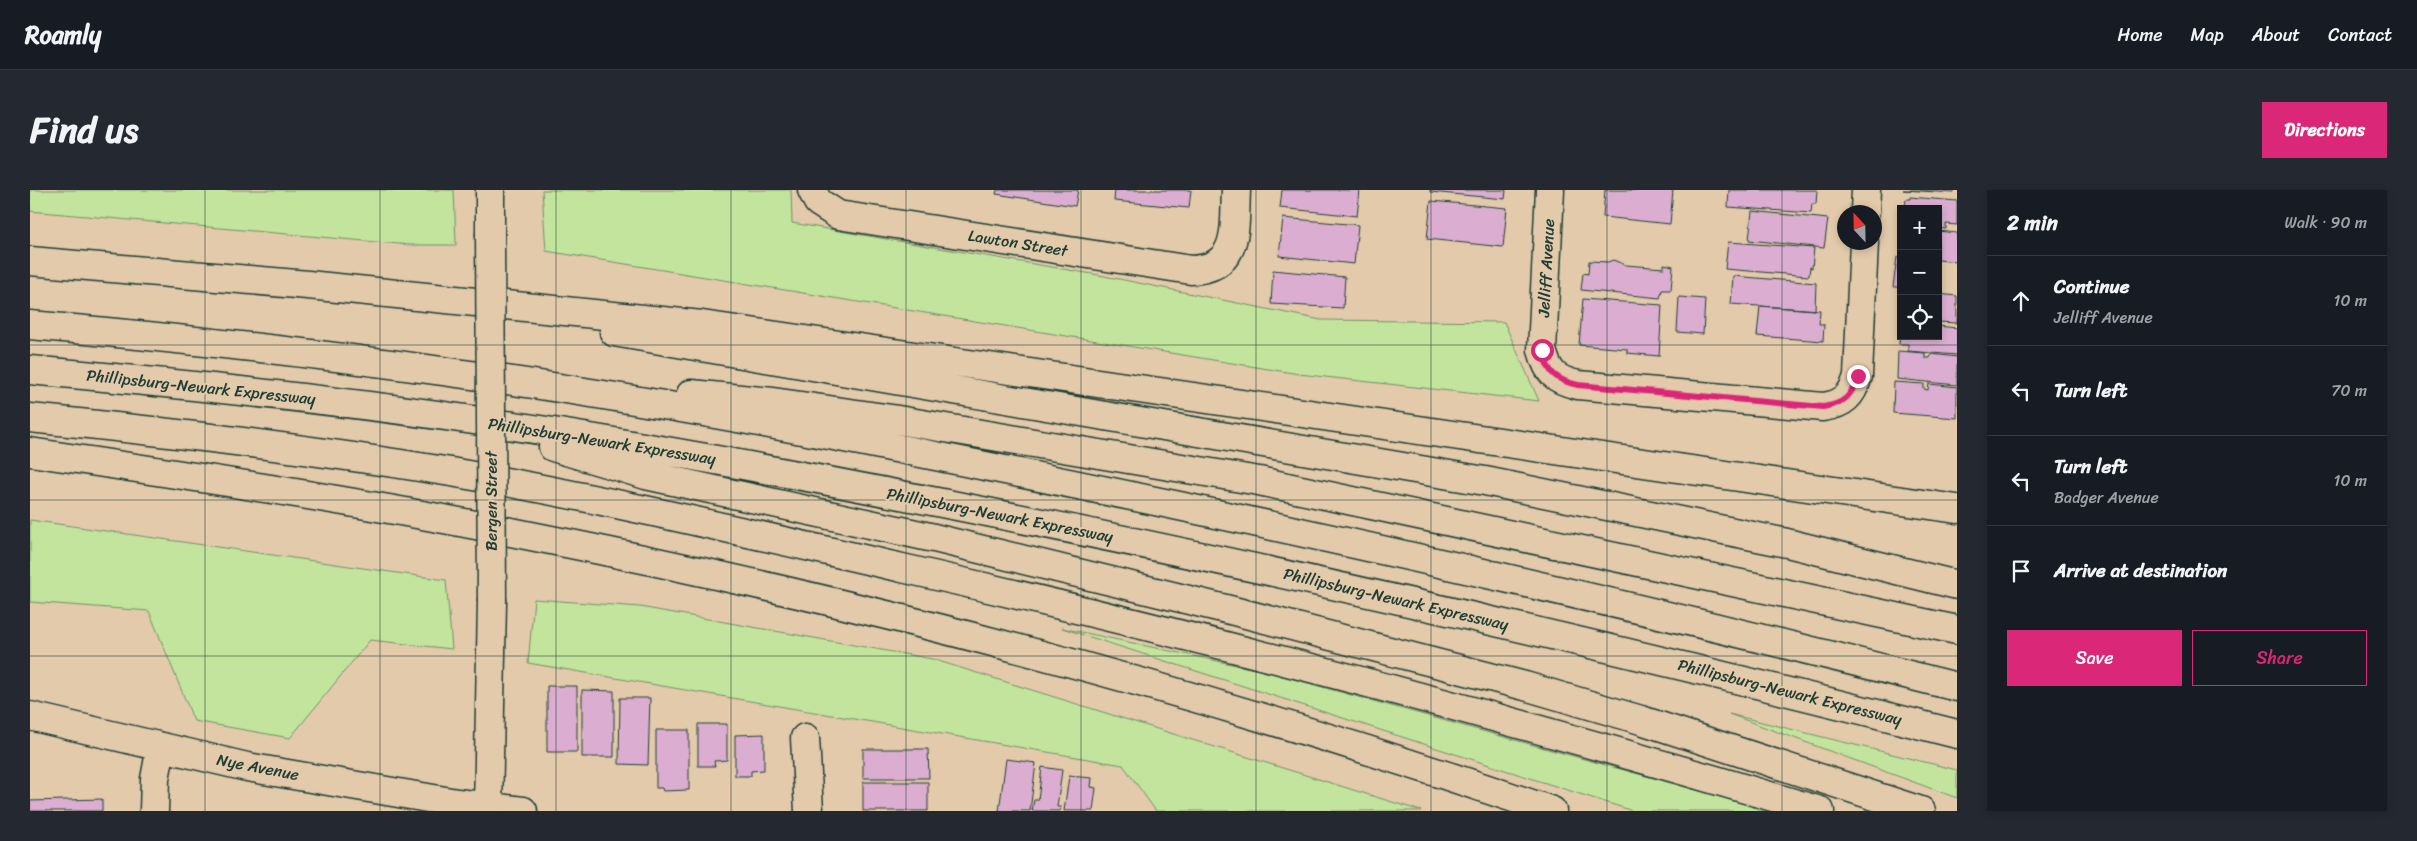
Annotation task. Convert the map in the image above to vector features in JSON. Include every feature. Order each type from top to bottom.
[{"type":"main road","name":"Bergen Street","points":[[488,809],[492,602],[490,190]]},
{"type":"main road","name":"Lawton Street","points":[[815,196],[838,215],[1191,270],[1211,268],[1220,262],[1231,247],[1234,238],[1236,190]]},
{"type":"main road","name":"Jelliff Avenue","points":[[1550,190],[1542,350],[1552,374],[1563,382],[1578,385],[1823,407],[1838,404],[1846,400],[1854,390],[1858,376],[1864,250]]},
{"type":"main road","points":[[1865,205],[1866,190]]},
{"type":"main road","points":[[30,261],[290,283],[393,295],[609,314],[805,339],[1957,509]]},
{"type":"main road","points":[[393,295],[1485,481],[1786,543],[1957,585]]},
{"type":"main road","points":[[30,325],[237,345],[439,370],[658,405],[1016,472],[1332,539],[1628,606],[1957,687]]},
{"type":"main road","points":[[383,364],[782,404],[892,419],[1221,474],[1957,630]]},
{"type":"main road","name":"Phillipsburg-Newark Expressway","points":[[30,370],[225,389],[454,417],[624,444],[824,480],[1122,539],[1534,630],[1957,734]]},
{"type":"main road","points":[[454,417],[646,475],[944,541],[1230,610],[1525,686],[1641,720],[1921,811]]},
{"type":"main road","points":[[30,418],[276,446],[452,472],[598,500],[752,533],[1159,628],[1631,755],[1820,811]]},
{"type":"main road","points":[[30,452],[219,479],[449,520],[609,552],[807,597],[1003,645],[1196,699],[1346,743],[1552,811]]},
{"type":"main road","name":"Nye Avenue","points":[[30,716],[247,767],[488,809],[522,811]]},
{"type":"main road","points":[[805,738],[809,811]]},
{"type":"main road","points":[[154,811],[154,779],[161,747]]},
{"type":"green space","points":[[30,190],[454,190],[456,245],[410,245],[30,211]]},
{"type":"green space","points":[[542,190],[791,190],[792,223],[1104,276],[1321,320],[1504,322],[1539,401],[1299,374],[546,251]]},
{"type":"green space","points":[[30,520],[446,580],[452,649],[370,640],[290,738],[194,721],[149,611],[30,602]]},
{"type":"green space","points":[[534,599],[640,607],[932,659],[1421,811],[1156,811],[1123,765],[528,663]]},
{"type":"green space","points":[[1062,628],[1264,671],[1773,811],[1633,811]]},
{"type":"green space","points":[[1729,714],[1957,770],[1957,798]]},
{"type":"building","points":[[997,190],[1078,190],[1075,206],[996,194]]},
{"type":"building","points":[[1115,190],[1191,190],[1189,208],[1114,201]]},
{"type":"building","points":[[1282,190],[1360,190],[1357,216],[1280,208]]},
{"type":"building","points":[[1430,190],[1506,190],[1505,199],[1430,192]]},
{"type":"building","points":[[1605,190],[1673,190],[1670,224],[1603,217]]},
{"type":"building","points":[[1729,190],[1817,190],[1816,204],[1812,204],[1811,213],[1728,207]]},
{"type":"building","points":[[1903,190],[1954,190],[1954,193]]},
{"type":"building","points":[[1910,197],[1957,201],[1957,225],[1946,224],[1946,229],[1942,228],[1942,205],[1905,205],[1906,199],[1910,199]]},
{"type":"building","points":[[1431,201],[1507,208],[1503,247],[1427,239]]},
{"type":"building","points":[[1752,211],[1828,219],[1824,248],[1749,240]]},
{"type":"building","points":[[1283,218],[1358,225],[1354,264],[1279,256]]},
{"type":"building","points":[[1942,231],[1957,233],[1957,262],[1942,260]]},
{"type":"building","points":[[1728,242],[1814,248],[1812,268],[1810,267],[1809,276],[1725,269]]},
{"type":"building","points":[[1897,257],[1897,287],[1893,287]]},
{"type":"building","points":[[1613,260],[1626,265],[1664,268],[1664,264],[1673,266],[1671,290],[1662,290],[1660,298],[1581,290],[1583,273],[1588,274],[1589,261],[1608,262]]},
{"type":"building","points":[[1273,270],[1345,277],[1343,308],[1271,304]]},
{"type":"building","points":[[1733,276],[1816,283],[1815,310],[1731,304]]},
{"type":"building","points":[[1942,294],[1957,296],[1957,323],[1942,322]]},
{"type":"building","points":[[1679,297],[1705,299],[1703,334],[1677,332]]},
{"type":"building","points":[[1583,299],[1662,305],[1659,356],[1627,353],[1627,349],[1579,345]]},
{"type":"building","points":[[1760,306],[1820,310],[1819,324],[1824,324],[1823,341],[1757,336]]},
{"type":"building","points":[[1942,326],[1957,328],[1957,355],[1908,351],[1908,344],[1899,344],[1899,340],[1942,340]]},
{"type":"building","points":[[1898,351],[1925,353],[1925,358],[1930,358],[1931,354],[1957,357],[1957,385],[1897,379]]},
{"type":"building","points":[[1894,382],[1924,384],[1924,389],[1928,390],[1929,384],[1957,387],[1957,418],[1893,413]]},
{"type":"building","points":[[547,686],[577,686],[577,752],[547,752]]},
{"type":"building","points":[[582,690],[614,691],[614,757],[582,757]]},
{"type":"building","points":[[620,698],[650,698],[648,765],[619,764]]},
{"type":"building","points":[[698,724],[727,724],[727,760],[714,761],[715,766],[698,766]]},
{"type":"building","points":[[656,730],[689,730],[689,790],[663,791],[662,788],[656,788]]},
{"type":"building","points":[[764,734],[764,770],[751,771],[751,776],[735,776],[735,735]]},
{"type":"building","points":[[863,749],[928,749],[929,778],[863,778]]},
{"type":"building","points":[[1006,759],[1036,763],[1030,811],[999,811]]},
{"type":"building","points":[[1042,767],[1062,770],[1057,807],[1061,807],[1060,811],[1032,811],[1034,800],[1038,800]]},
{"type":"building","points":[[1069,776],[1092,778],[1091,787],[1096,788],[1093,811],[1064,811]]},
{"type":"building","points":[[863,782],[928,782],[928,811],[863,811]]},
{"type":"building","points":[[102,799],[102,811],[30,811],[30,801]]},
{"type":"route","points":[[1542,350],[1552,374],[1563,382],[1578,385],[1823,407],[1846,400],[1854,390],[1858,376]]}]
